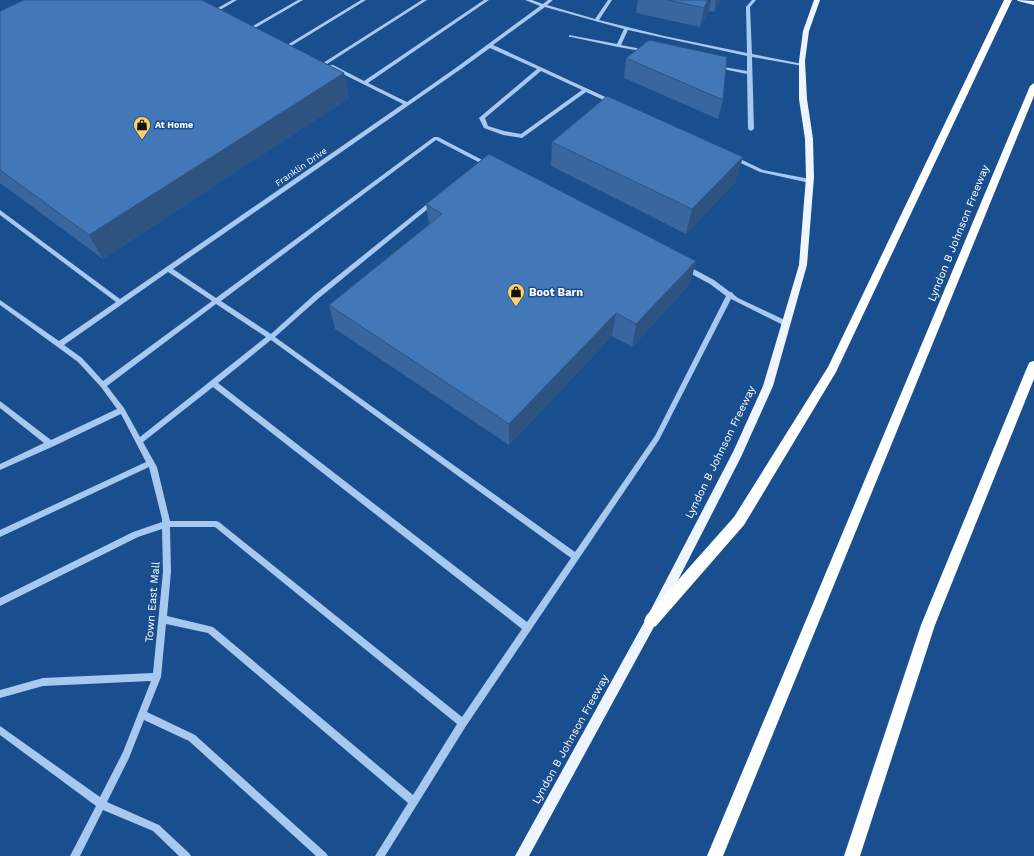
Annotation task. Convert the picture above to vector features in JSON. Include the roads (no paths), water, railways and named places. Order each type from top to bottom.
[{"type":"highway","points":[[651,621],[739,521],[832,370],[870,294],[1008,0]]},
{"type":"highway","name":"Lyndon B Johnson Freeway","points":[[715,856],[1034,86]]},
{"type":"highway","points":[[852,856],[928,625],[1034,365]]},
{"type":"main road","name":"Lyndon B Johnson Freeway","points":[[522,856],[651,621],[737,454],[768,386],[787,324],[802,265],[810,181],[809,139],[803,99],[803,65],[806,31],[817,0]]},
{"type":"main road","points":[[1020,0],[1034,3]]},
{"type":"street","points":[[218,9],[235,0]]},
{"type":"street","points":[[253,27],[301,0]]},
{"type":"street","points":[[289,45],[364,0]]},
{"type":"street","points":[[325,63],[425,0]]},
{"type":"street","points":[[364,83],[487,0]]},
{"type":"street","points":[[527,0],[627,28],[749,56],[803,65]]},
{"type":"street","name":"Franklin Drive","points":[[60,346],[490,46],[551,0]]},
{"type":"street","points":[[596,20],[610,0]]},
{"type":"street","points":[[750,129],[748,7],[754,0]]},
{"type":"street","points":[[212,6],[225,13]]},
{"type":"street","points":[[246,24],[260,31]]},
{"type":"street","points":[[618,46],[627,28]]},
{"type":"street","points":[[571,36],[649,52]]},
{"type":"street","points":[[282,41],[296,49]]},
{"type":"street","points":[[490,46],[621,106]]},
{"type":"street","points":[[318,59],[407,104]]},
{"type":"street","points":[[711,65],[749,73]]},
{"type":"street","points":[[540,69],[482,118],[486,127],[503,133],[522,136],[586,90]]},
{"type":"street","points":[[103,384],[436,138],[480,164],[496,169]]},
{"type":"street","points":[[726,155],[762,171],[810,181]]},
{"type":"street","points":[[140,441],[271,336],[438,198]]},
{"type":"street","points":[[0,212],[121,303]]},
{"type":"street","points":[[677,263],[712,282],[736,300],[787,324]]},
{"type":"street","points":[[169,270],[271,336],[576,557]]},
{"type":"street","points":[[380,856],[463,723],[657,438],[730,294]]},
{"type":"street","name":"Town East Mall","points":[[0,302],[80,360],[103,384],[122,410],[151,463],[166,524],[167,572],[157,677],[126,755],[75,856]]},
{"type":"street","points":[[213,383],[528,628]]},
{"type":"street","points":[[0,404],[4,411],[51,444]]},
{"type":"street","points":[[0,467],[122,410]]},
{"type":"street","points":[[0,534],[151,463]]},
{"type":"street","points":[[0,602],[136,534],[166,524],[216,524],[463,723]]},
{"type":"street","points":[[162,619],[210,630],[414,802]]},
{"type":"street","points":[[0,694],[43,682],[157,677]]},
{"type":"street","points":[[142,714],[192,738],[323,856]]},
{"type":"street","points":[[0,730],[101,804],[156,828],[186,856]]},
{"type":"place","name":"At Home","points":[[142,140]]},
{"type":"place","name":"Boot Barn","points":[[516,307]]}]
